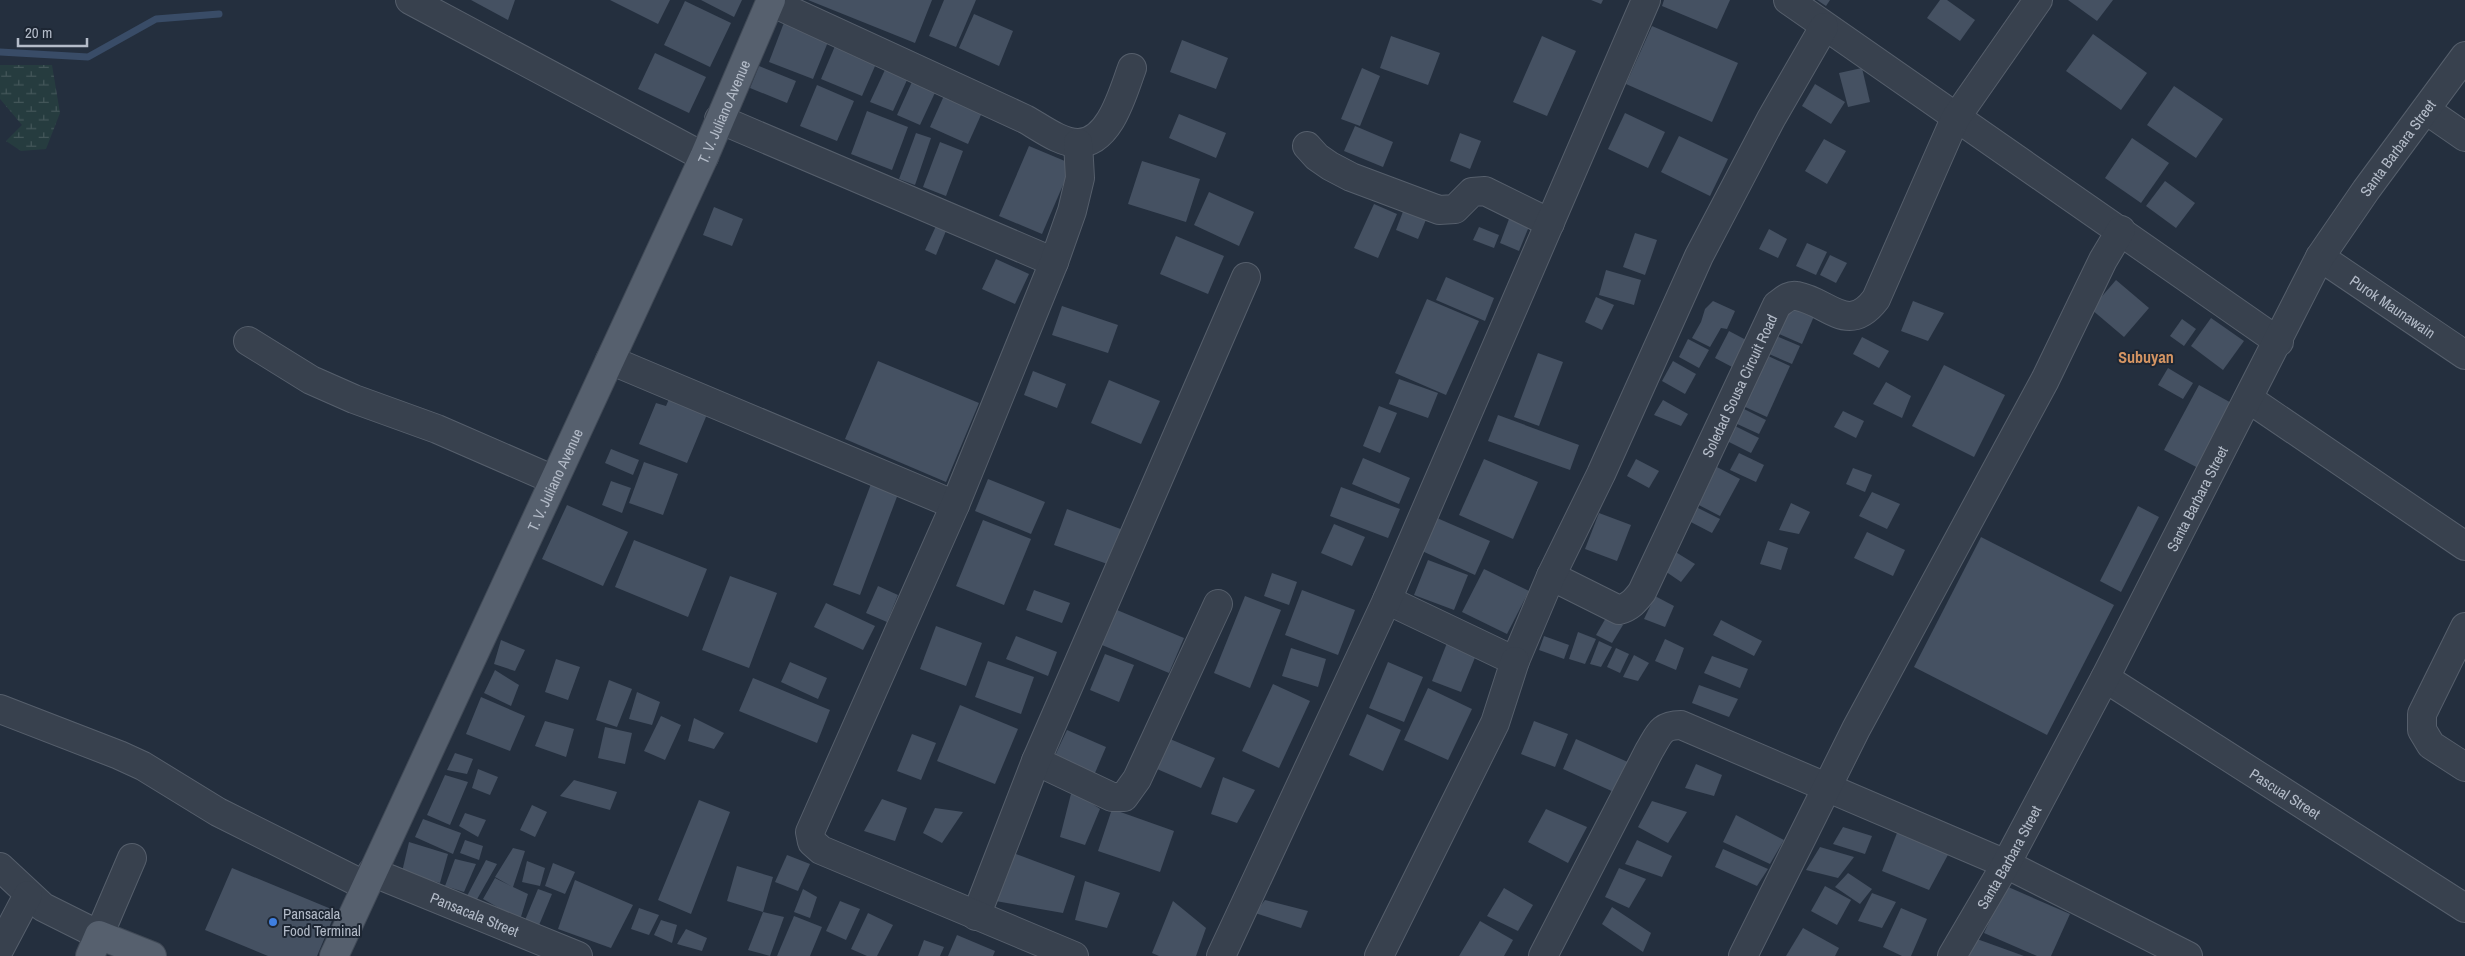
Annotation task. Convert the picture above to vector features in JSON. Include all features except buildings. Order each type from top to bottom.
[{"type":"main road","name":"T. V. Juliano Avenue","points":[[334,956],[704,157],[771,1]]},
{"type":"main road","points":[[94,945],[152,956]]},
{"type":"street","points":[[410,0],[704,157]]},
{"type":"street","points":[[1221,956],[1387,600],[1646,0]]},
{"type":"street","points":[[1788,0],[1955,119],[2120,230],[2279,342]]},
{"type":"street","name":"Soledad Sousa Circuit Road","points":[[1551,576],[1619,610],[1628,608],[1635,601],[1642,592],[1777,305],[1787,297],[1796,296],[1845,317],[1858,315],[1870,307],[1876,299],[1955,119],[2038,0]]},
{"type":"street","points":[[771,1],[1025,119],[1058,137],[1078,143],[1091,140],[1102,132],[1113,115],[1132,68]]},
{"type":"street","points":[[1378,956],[1495,723],[1514,661],[1551,576],[1601,474],[1699,256],[1771,119],[1824,27]]},
{"type":"street","name":"Santa Barbara Street","points":[[1952,956],[2006,864],[2105,678],[2279,342],[2320,257],[2465,56]]},
{"type":"street","points":[[2426,110],[2465,137]]},
{"type":"street","points":[[719,119],[1054,262]]},
{"type":"street","points":[[1074,956],[821,850],[812,842],[810,832],[955,505],[1054,262],[1072,211],[1080,178],[1078,143]]},
{"type":"street","points":[[1307,146],[1317,157],[1351,177],[1439,210],[1455,209],[1472,192],[1485,191],[1550,223]]},
{"type":"street","points":[[1744,956],[1856,729],[2045,380],[2103,260],[2120,230]]},
{"type":"street","name":"Purok Maunawain","points":[[2320,257],[2465,354]]},
{"type":"street","points":[[976,916],[1036,761],[1246,277]]},
{"type":"street","points":[[248,341],[311,380],[354,399],[437,429],[554,480]]},
{"type":"street","points":[[610,360],[955,505]]},
{"type":"street","points":[[2249,399],[2465,546]]},
{"type":"street","points":[[1387,600],[1514,661]]},
{"type":"street","points":[[1036,761],[1112,797],[1124,797],[1137,779],[1218,604]]},
{"type":"street","points":[[2465,627],[2457,661],[2422,714],[2422,730],[2431,745],[2465,767]]},
{"type":"street","name":"Pascual Street","points":[[2105,678],[2465,908]]},
{"type":"street","name":"Pansacala Street","points":[[0,709],[126,758],[218,812],[369,879],[578,956]]},
{"type":"street","points":[[1543,956],[1662,730],[1672,726],[1681,726],[2006,864],[2188,956]]},
{"type":"street","points":[[0,866],[28,895],[94,945],[132,858]]},
{"type":"street","points":[[0,948],[28,895]]},
{"type":"green space","points":[[0,65],[52,65],[60,113],[46,149],[21,151],[6,141],[22,125],[0,99]]},
{"type":"waterway","points":[[0,52],[88,57],[156,19],[219,14]]},
{"type":"place","name":"Pansacala Food Terminal","points":[[273,922]]},
{"type":"district","name":"Subuyan","points":[[2146,357]]}]
